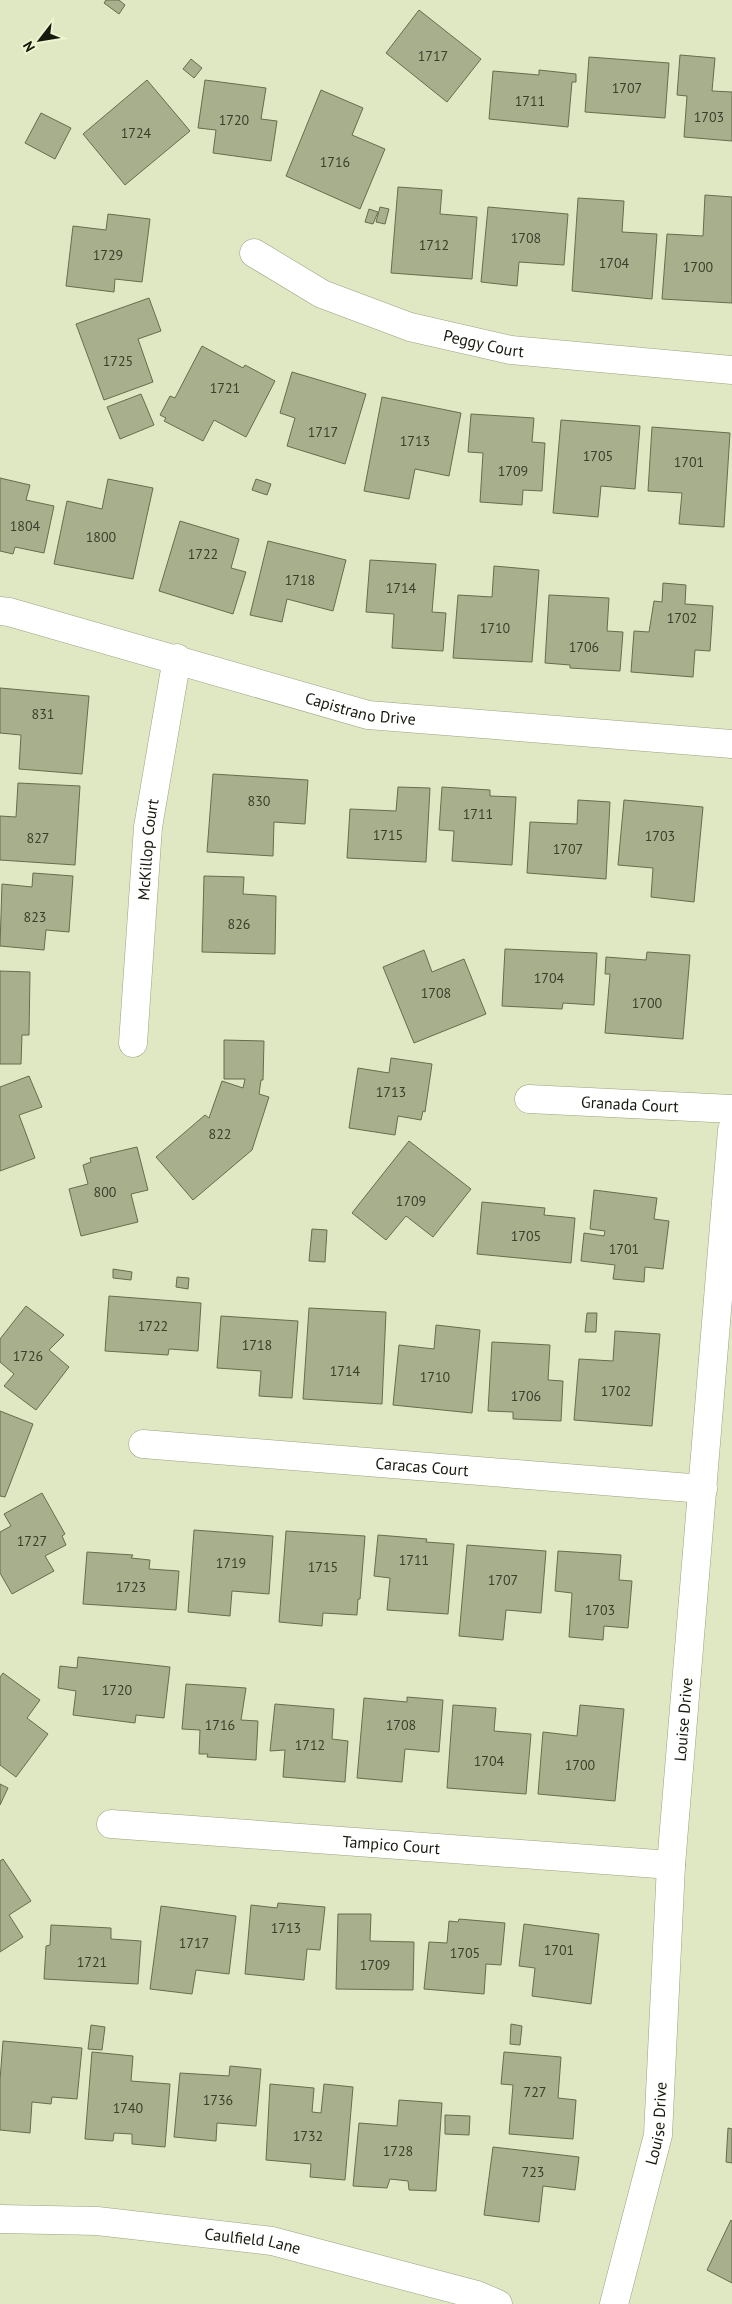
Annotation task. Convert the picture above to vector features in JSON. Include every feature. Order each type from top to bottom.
[{"type":"street","name":"Peggy Court","points":[[254,253],[322,294],[410,327],[511,350],[732,370]]},
{"type":"street","name":"Capistrano Drive","points":[[0,611],[177,658],[368,715],[732,744]]},
{"type":"street","name":"McKillop Court","points":[[133,1043],[148,827],[177,658]]},
{"type":"street","name":"Granada Court","points":[[530,1099],[732,1109]]},
{"type":"street","name":"Louise Drive","points":[[614,2304],[658,2135],[671,1865],[732,1130]]},
{"type":"street","name":"Caracas Court","points":[[142,1444],[703,1489]]},
{"type":"street","name":"Tampico Court","points":[[111,1824],[671,1865]]},
{"type":"street","name":"Caulfield Lane","points":[[0,2219],[97,2221],[272,2241],[477,2295],[498,2304]]},
{"type":"building","points":[[106,0],[119,0],[125,5],[119,14],[104,3]]},
{"type":"building","points":[[419,10],[481,59],[447,102],[386,53]]},
{"type":"building","points":[[680,55],[715,58],[712,91],[732,92],[732,141],[684,137],[687,96],[677,95]]},
{"type":"building","points":[[589,57],[669,63],[665,118],[585,112]]},
{"type":"building","points":[[191,59],[202,68],[194,78],[183,69]]},
{"type":"building","points":[[539,70],[576,74],[576,82],[572,82],[568,127],[489,119],[493,71],[539,75]]},
{"type":"building","points":[[147,80],[190,131],[125,185],[83,134]]},
{"type":"building","points":[[205,80],[266,88],[261,119],[277,121],[271,161],[213,153],[216,130],[198,128]]},
{"type":"building","points":[[321,90],[363,108],[352,135],[385,149],[360,209],[286,176]]},
{"type":"building","points":[[41,113],[71,128],[55,159],[25,143]]},
{"type":"building","points":[[398,187],[442,190],[440,214],[477,217],[472,279],[391,273]]},
{"type":"building","points":[[705,195],[732,197],[732,303],[662,299],[667,234],[703,236]]},
{"type":"building","points":[[578,198],[624,201],[622,232],[657,234],[652,299],[572,291]]},
{"type":"building","points":[[380,207],[389,209],[385,224],[376,222]]},
{"type":"building","points":[[488,207],[568,214],[564,265],[519,262],[517,286],[481,282]]},
{"type":"building","points":[[369,209],[378,212],[373,224],[365,222]]},
{"type":"building","points":[[108,214],[150,219],[142,282],[115,279],[114,292],[66,286],[73,226],[106,230]]},
{"type":"building","points":[[149,298],[161,331],[138,339],[153,382],[104,400],[76,324]]},
{"type":"building","points":[[202,346],[243,368],[245,365],[275,381],[246,437],[214,420],[203,441],[164,421],[166,418],[160,415],[170,396],[175,398]]},
{"type":"building","points":[[292,372],[366,394],[345,464],[287,446],[295,418],[280,413]]},
{"type":"building","points":[[141,394],[154,425],[120,439],[107,407]]},
{"type":"building","points":[[382,397],[461,413],[449,476],[415,469],[409,499],[364,491]]},
{"type":"building","points":[[471,414],[534,418],[532,442],[545,443],[542,491],[523,490],[522,505],[480,502],[483,453],[468,452]]},
{"type":"building","points":[[561,420],[640,426],[635,489],[601,486],[598,517],[553,513]]},
{"type":"building","points":[[652,427],[730,433],[724,527],[679,524],[682,493],[648,491]]},
{"type":"building","points":[[0,478],[30,485],[26,500],[54,506],[44,553],[15,547],[13,554],[0,551]]},
{"type":"building","points":[[108,479],[153,488],[133,579],[54,564],[67,501],[102,509]]},
{"type":"building","points":[[256,479],[271,484],[267,495],[252,490]]},
{"type":"building","points":[[180,521],[239,539],[231,568],[246,572],[233,614],[159,591]]},
{"type":"building","points":[[268,541],[346,560],[333,611],[287,599],[282,622],[250,615]]},
{"type":"building","points":[[370,560],[436,564],[432,612],[446,613],[443,651],[392,648],[394,614],[366,612]]},
{"type":"building","points":[[494,566],[539,570],[532,662],[453,658],[458,595],[492,597]]},
{"type":"building","points":[[663,583],[686,585],[685,604],[713,606],[710,651],[695,650],[693,677],[631,672],[634,631],[649,632],[654,601],[662,602]]},
{"type":"building","points":[[549,595],[609,598],[607,631],[623,632],[620,671],[570,668],[570,665],[545,663]]},
{"type":"building","points":[[0,688],[89,696],[82,774],[19,769],[21,735],[0,733]]},
{"type":"building","points":[[213,774],[308,780],[305,824],[274,822],[273,856],[207,852]]},
{"type":"building","points":[[18,783],[80,786],[75,865],[0,860],[0,816],[16,817]]},
{"type":"building","points":[[398,787],[430,788],[426,862],[347,858],[350,809],[396,811]]},
{"type":"building","points":[[442,787],[490,790],[490,796],[516,797],[512,865],[452,861],[454,831],[439,830]]},
{"type":"building","points":[[578,800],[610,802],[606,879],[527,873],[530,822],[577,824]]},
{"type":"building","points":[[624,800],[703,807],[694,902],[651,897],[653,868],[618,865]]},
{"type":"building","points":[[33,873],[73,876],[69,932],[46,930],[44,950],[0,946],[2,884],[32,887]]},
{"type":"building","points":[[204,876],[244,877],[243,894],[276,896],[275,954],[202,952]]},
{"type":"building","points":[[505,949],[597,953],[594,1005],[563,1003],[562,1009],[502,1006]]},
{"type":"building","points":[[424,950],[432,972],[464,959],[486,1014],[414,1043],[383,967]]},
{"type":"building","points":[[647,952],[690,955],[683,1039],[605,1033],[610,974],[605,974],[606,957],[646,960]]},
{"type":"building","points":[[0,971],[30,972],[29,1035],[22,1035],[21,1064],[0,1064]]},
{"type":"building","points":[[224,1040],[264,1041],[263,1080],[261,1080],[259,1094],[269,1097],[252,1150],[193,1200],[156,1157],[205,1115],[209,1118],[222,1081],[243,1088],[245,1079],[224,1079]]},
{"type":"building","points":[[391,1058],[432,1064],[425,1112],[423,1111],[421,1120],[398,1116],[395,1135],[349,1128],[358,1068],[389,1073]]},
{"type":"building","points":[[29,1076],[42,1107],[19,1115],[35,1158],[0,1171],[0,1087]]},
{"type":"building","points":[[409,1141],[471,1189],[433,1237],[406,1216],[386,1240],[352,1213]]},
{"type":"building","points":[[137,1147],[148,1190],[131,1194],[138,1222],[81,1236],[69,1189],[88,1184],[83,1165],[91,1162],[90,1158]]},
{"type":"building","points":[[594,1190],[657,1198],[654,1219],[669,1221],[663,1269],[645,1267],[644,1282],[613,1279],[615,1265],[581,1261],[584,1233],[604,1236],[605,1231],[590,1229]]},
{"type":"building","points":[[482,1202],[545,1208],[544,1215],[575,1218],[571,1263],[477,1254]]},
{"type":"building","points":[[312,1229],[327,1230],[325,1262],[309,1261]]},
{"type":"building","points":[[113,1269],[132,1272],[131,1280],[113,1278]]},
{"type":"building","points":[[177,1277],[189,1278],[188,1289],[176,1287]]},
{"type":"building","points":[[109,1296],[201,1303],[198,1351],[169,1349],[168,1355],[105,1351]]},
{"type":"building","points":[[26,1306],[64,1335],[49,1350],[69,1367],[36,1410],[4,1386],[14,1374],[0,1362],[0,1339]]},
{"type":"building","points":[[309,1308],[386,1312],[382,1404],[303,1399]]},
{"type":"building","points":[[587,1313],[597,1313],[596,1332],[585,1332]]},
{"type":"building","points":[[221,1316],[298,1321],[292,1398],[259,1396],[261,1371],[217,1368]]},
{"type":"building","points":[[436,1325],[480,1330],[472,1413],[393,1405],[399,1345],[434,1349]]},
{"type":"building","points":[[615,1331],[660,1334],[652,1426],[574,1420],[579,1359],[613,1361]]},
{"type":"building","points":[[492,1342],[550,1345],[548,1380],[563,1381],[561,1421],[513,1419],[513,1412],[488,1411]]},
{"type":"building","points":[[0,1411],[33,1424],[5,1497],[0,1496]]},
{"type":"building","points":[[42,1493],[65,1534],[62,1536],[66,1545],[45,1556],[54,1571],[12,1594],[0,1573],[0,1532],[11,1526],[4,1514]]},
{"type":"building","points":[[194,1530],[273,1536],[269,1594],[232,1591],[230,1616],[188,1612]]},
{"type":"building","points":[[286,1531],[365,1536],[357,1615],[323,1613],[322,1626],[279,1622]]},
{"type":"building","points":[[378,1535],[427,1539],[426,1542],[454,1544],[448,1614],[387,1610],[390,1578],[374,1576]]},
{"type":"building","points":[[467,1545],[546,1551],[541,1613],[506,1610],[503,1640],[459,1636]]},
{"type":"building","points":[[558,1551],[621,1555],[619,1580],[632,1581],[628,1628],[604,1626],[603,1640],[569,1637],[572,1593],[555,1591]]},
{"type":"building","points":[[87,1552],[133,1555],[131,1558],[150,1560],[149,1569],[179,1571],[176,1610],[83,1604]]},
{"type":"building","points":[[78,1657],[170,1667],[164,1718],[136,1715],[135,1723],[73,1715],[76,1691],[58,1688],[60,1666],[77,1668]]},
{"type":"building","points":[[3,1673],[40,1700],[27,1718],[48,1734],[16,1777],[0,1765],[0,1677]]},
{"type":"building","points":[[186,1684],[246,1688],[241,1720],[258,1721],[256,1760],[207,1757],[208,1754],[199,1754],[200,1730],[182,1729]]},
{"type":"building","points":[[407,1697],[443,1700],[439,1752],[405,1749],[402,1782],[357,1778],[364,1698],[407,1702]]},
{"type":"building","points":[[275,1704],[334,1709],[332,1739],[348,1741],[345,1782],[283,1777],[285,1750],[270,1751]]},
{"type":"building","points":[[453,1705],[496,1708],[494,1731],[531,1734],[526,1794],[447,1788]]},
{"type":"building","points":[[580,1705],[624,1709],[615,1801],[538,1794],[543,1732],[577,1736]]},
{"type":"building","points":[[0,1784],[8,1788],[0,1805]]},
{"type":"building","points":[[3,1859],[31,1901],[9,1915],[23,1937],[0,1952],[0,1861]]},
{"type":"building","points":[[278,1903],[325,1907],[320,1950],[307,1949],[304,1980],[245,1974],[251,1905],[277,1908]]},
{"type":"building","points":[[161,1906],[236,1916],[229,1974],[196,1970],[192,1994],[150,1989]]},
{"type":"building","points":[[338,1914],[371,1914],[370,1941],[414,1942],[413,1990],[336,1989]]},
{"type":"building","points":[[459,1919],[505,1923],[501,1965],[486,1964],[484,1994],[424,1989],[429,1942],[447,1943],[449,1921],[458,1922]]},
{"type":"building","points":[[524,1924],[599,1934],[591,2004],[532,1996],[535,1968],[519,1966]]},
{"type":"building","points":[[51,1925],[111,1928],[111,1939],[141,1941],[138,1984],[44,1979],[46,1946],[50,1945]]},
{"type":"building","points":[[511,2024],[522,2026],[520,2045],[510,2044]]},
{"type":"building","points":[[91,2025],[105,2027],[102,2050],[88,2049]]},
{"type":"building","points":[[3,2041],[82,2048],[77,2099],[52,2097],[51,2104],[32,2102],[30,2133],[0,2130],[0,2080]]},
{"type":"building","points":[[92,2052],[133,2056],[131,2081],[170,2084],[165,2147],[132,2144],[132,2134],[114,2133],[113,2141],[85,2139]]},
{"type":"building","points":[[504,2052],[561,2057],[558,2098],[576,2100],[573,2139],[509,2134],[513,2085],[501,2084]]},
{"type":"building","points":[[230,2066],[261,2069],[256,2126],[217,2123],[216,2141],[174,2137],[180,2073],[229,2076]]},
{"type":"building","points":[[270,2084],[314,2088],[312,2112],[321,2113],[324,2084],[353,2087],[345,2180],[310,2177],[311,2164],[266,2160]]},
{"type":"building","points":[[399,2100],[442,2103],[436,2191],[409,2190],[408,2181],[390,2179],[387,2188],[353,2186],[359,2123],[397,2126]]},
{"type":"building","points":[[445,2115],[470,2116],[469,2135],[445,2134]]},
{"type":"building","points":[[728,2128],[732,2129],[732,2163],[726,2162]]},
{"type":"building","points":[[493,2147],[579,2157],[575,2190],[543,2186],[539,2222],[484,2215]]},
{"type":"building","points":[[732,2221],[732,2283],[707,2270]]}]
